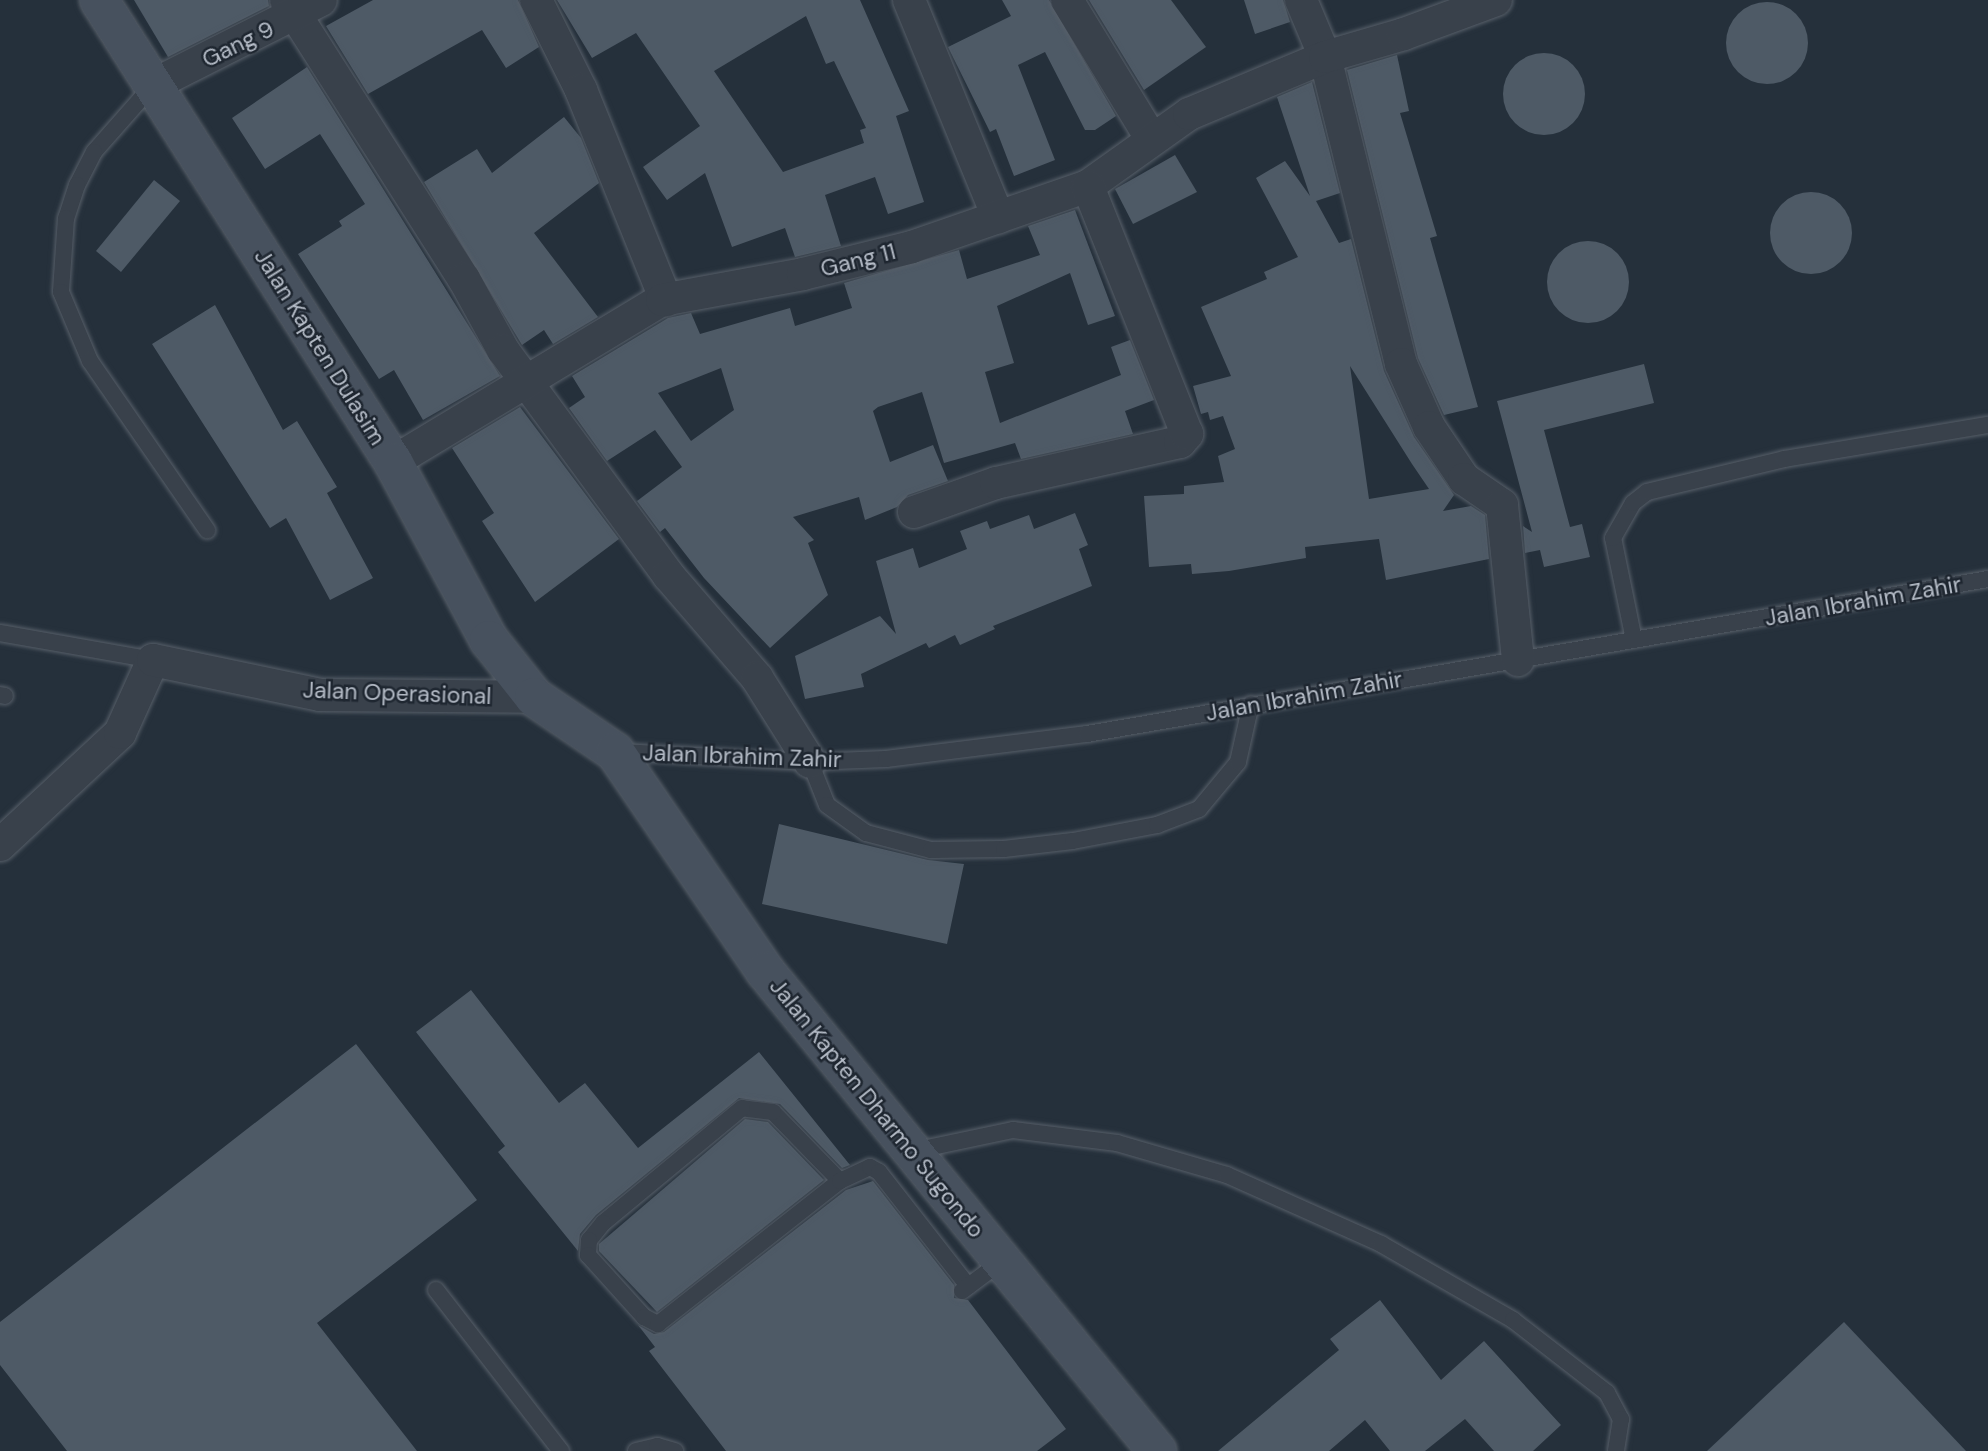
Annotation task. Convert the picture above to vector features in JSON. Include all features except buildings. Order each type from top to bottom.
[{"type":"main road","name":"Jalan Kapten Dulasim","points":[[99,0],[393,461],[489,640],[534,697]]},
{"type":"main road","points":[[534,697],[615,752]]},
{"type":"main road","name":"Jalan Kapten Dharmo Sugondo","points":[[615,752],[765,971],[1157,1451]]},
{"type":"street","points":[[536,0],[581,90],[666,300]]},
{"type":"street","points":[[909,0],[998,217]]},
{"type":"street","points":[[1067,0],[1151,138]]},
{"type":"street","points":[[1301,0],[1325,57],[1401,364],[1429,427],[1464,479],[1502,505],[1518,660]]},
{"type":"street","name":"Gang 11","points":[[393,461],[666,300],[912,247],[1087,186],[1151,138],[1189,114],[1325,57],[1404,34],[1496,0]]},
{"type":"street","name":"Gang 9","points":[[153,85],[301,5]]},
{"type":"street","points":[[301,5],[464,279],[503,350],[669,576],[757,678],[810,762]]},
{"type":"street","points":[[914,512],[996,483],[1180,442],[1187,435],[1087,186]]},
{"type":"street","points":[[0,845],[120,733],[153,660]]},
{"type":"street","name":"Jalan Operasional","points":[[153,660],[320,695],[534,697]]},
{"type":"lane","points":[[153,85],[94,152],[77,185],[66,218],[61,292],[90,361],[207,530]]},
{"type":"lane","points":[[1634,640],[1613,538],[1633,503],[1647,492],[1784,459],[1988,425]]},
{"type":"lane","name":"Jalan Ibrahim Zahir","points":[[615,752],[810,762],[886,759],[1087,734],[1988,579]]},
{"type":"lane","name":"Jalan Operasional","points":[[0,632],[153,660]]},
{"type":"lane","points":[[810,762],[827,805],[866,833],[931,850],[1004,849],[1073,841],[1157,825],[1199,808],[1238,762],[1251,704]]},
{"type":"lane","points":[[840,1181],[774,1112],[742,1108],[603,1223],[589,1240],[589,1255],[644,1317],[658,1324],[840,1181],[858,1169],[875,1168],[965,1289],[1002,1261]]},
{"type":"lane","points":[[911,1151],[1013,1130],[1117,1143],[1227,1175],[1381,1244],[1513,1320],[1607,1393],[1621,1419],[1616,1451]]},
{"type":"lane","points":[[436,1290],[561,1451]]},
{"type":"lane","points":[[636,1451],[657,1446],[675,1451]]}]
